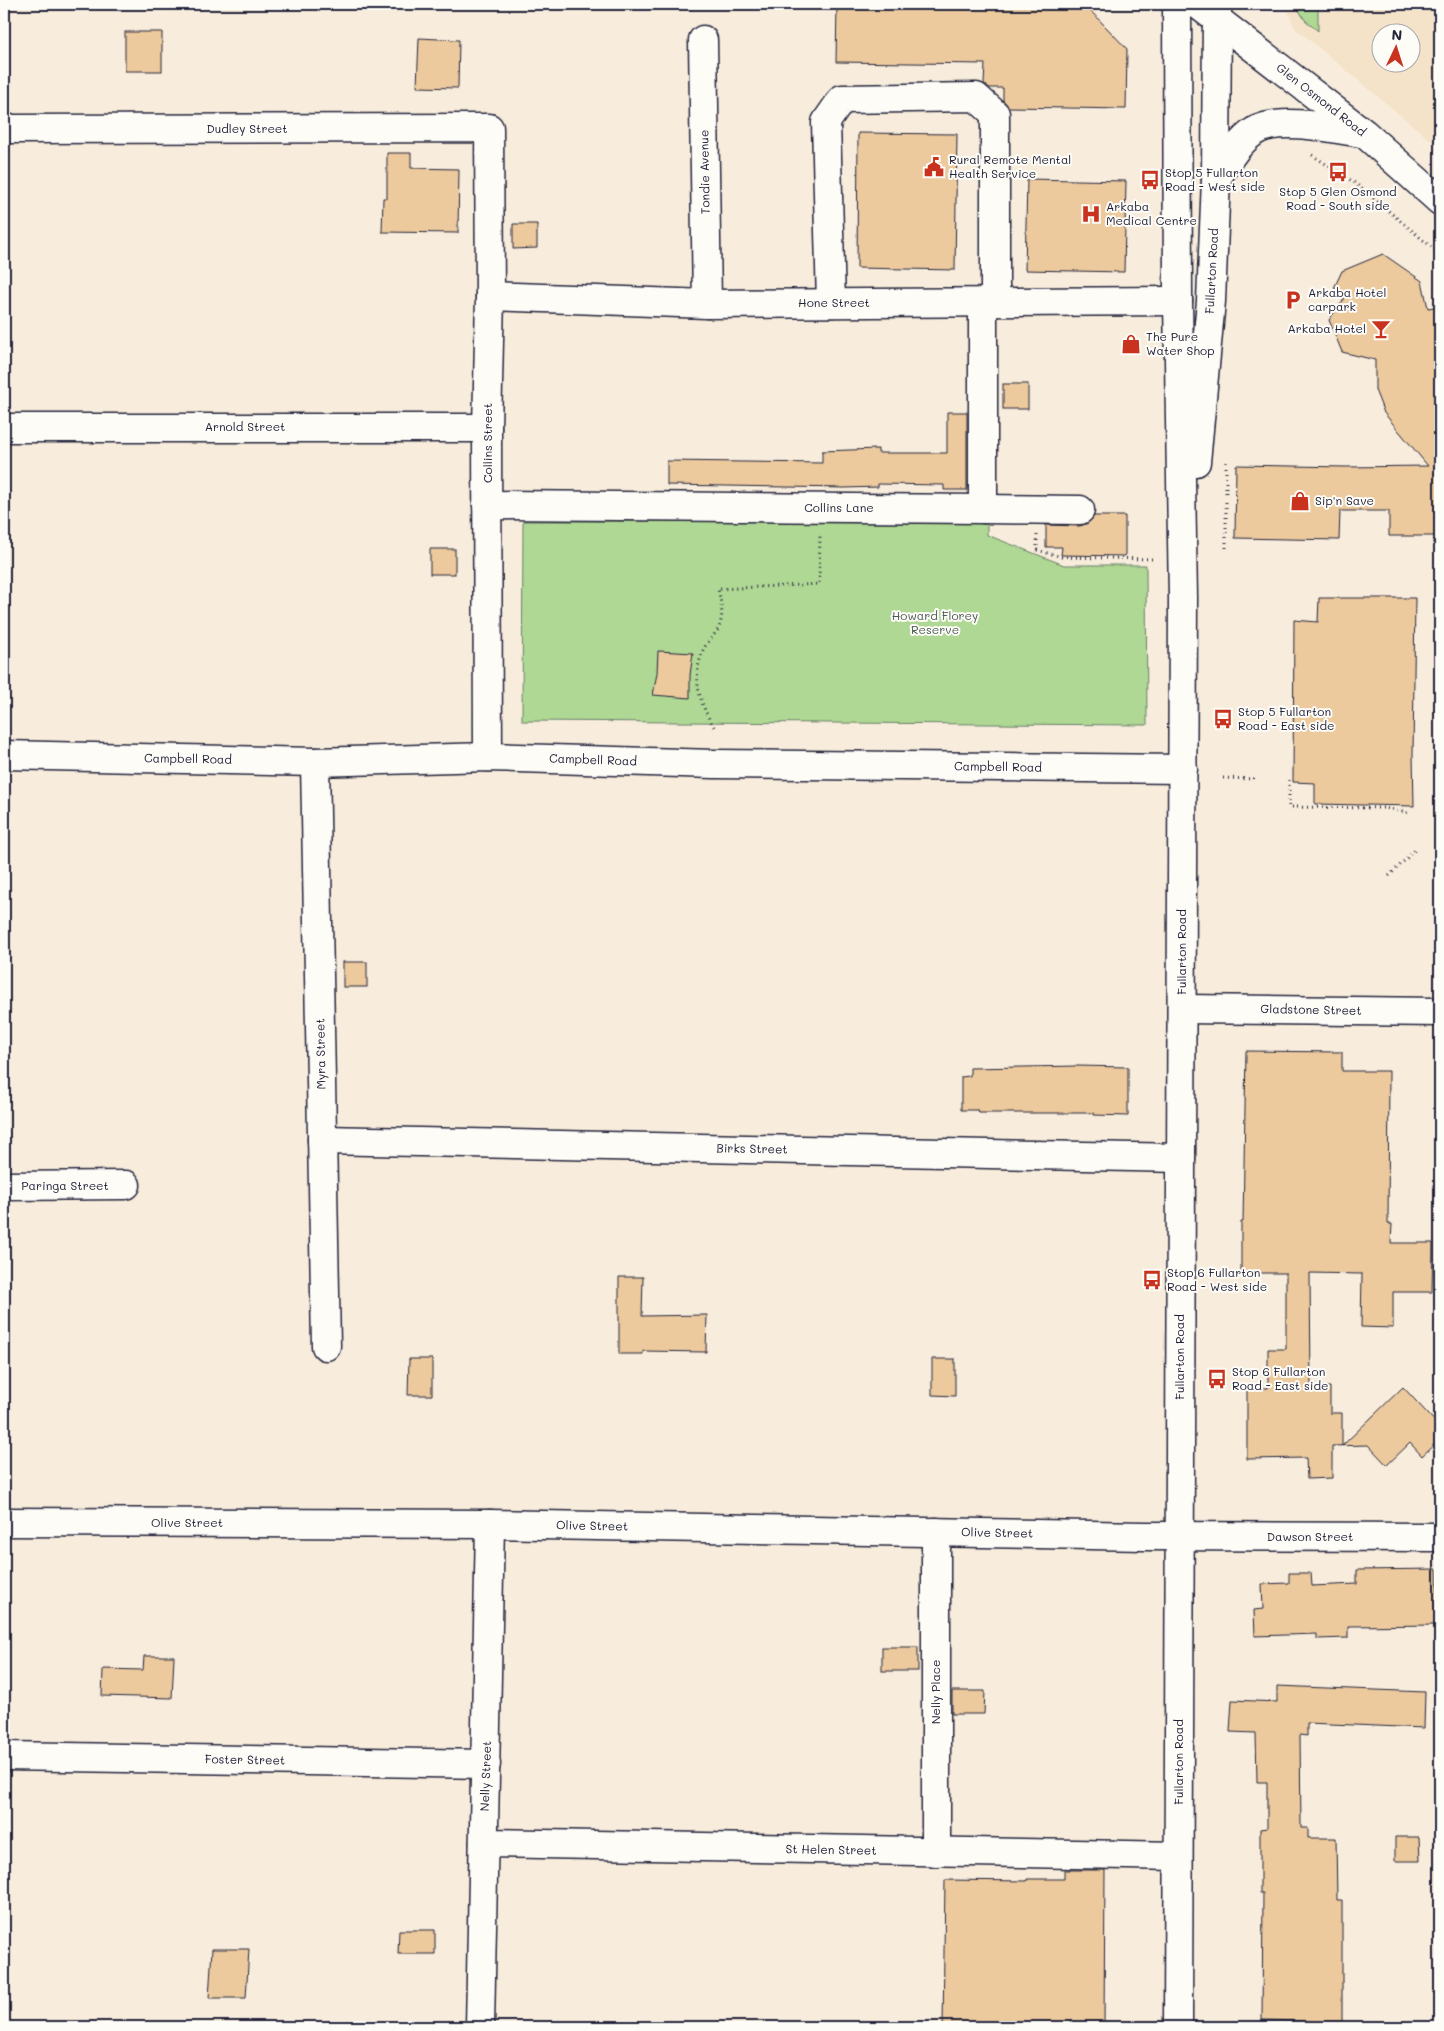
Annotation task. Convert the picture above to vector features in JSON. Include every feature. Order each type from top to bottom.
[{"type":"main road","name":"Fullarton Road","points":[[1177,4],[1178,301],[1183,598],[1178,2027]]},
{"type":"main road","name":"Fullarton Road","points":[[1183,598],[1211,301],[1216,179],[1210,9]]},
{"type":"main road","name":"Glen Osmond Road","points":[[1210,9],[1364,133],[1440,201]]},
{"type":"main road","name":"Tondie Avenue","points":[[703,40],[707,304]]},
{"type":"main road","points":[[831,303],[826,122],[842,99],[976,96],[994,114],[983,509]]},
{"type":"main road","points":[[1216,179],[1235,149],[1256,131],[1286,123],[1364,133]]},
{"type":"main road","name":"Dudley Street","points":[[4,129],[489,128]]},
{"type":"main road","name":"Collins Street","points":[[488,758],[487,428],[490,296],[489,128]]},
{"type":"main road","name":"Hone Street","points":[[490,296],[707,304],[1178,301]]},
{"type":"main road","name":"Arnold Street","points":[[4,428],[487,428]]},
{"type":"main road","name":"Collins Lane","points":[[487,505],[1080,510]]},
{"type":"main road","name":"Campbell Road","points":[[4,755],[315,762],[488,758],[714,764],[1182,769]]},
{"type":"main road","name":"Myra Street","points":[[315,762],[326,1346]]},
{"type":"main road","name":"Gladstone Street","points":[[1182,1009],[1440,1012]]},
{"type":"main road","name":"Birks Street","points":[[322,1140],[1181,1158]]},
{"type":"main road","name":"Paringa Street","points":[[4,1186],[126,1186]]},
{"type":"main road","name":"Olive Street","points":[[4,1522],[490,1524],[1180,1536]]},
{"type":"main road","name":"Nelly Street","points":[[480,2027],[490,1524]]},
{"type":"main road","name":"Nelly Place","points":[[936,1532],[936,1852]]},
{"type":"main road","name":"Dawson Street","points":[[1180,1536],[1440,1537]]},
{"type":"main road","name":"Foster Street","points":[[4,1756],[486,1764]]},
{"type":"main road","name":"St Helen Street","points":[[484,1843],[1178,1856]]},
{"type":"path","points":[[1310,154],[1355,183],[1440,254]]},
{"type":"path","points":[[1226,455],[1226,548]]},
{"type":"path","points":[[1037,510],[1037,550],[1062,557],[1153,559]]},
{"type":"path","points":[[714,727],[703,707],[697,686],[702,653],[718,629],[722,614],[718,589],[819,584],[820,526]]},
{"type":"path","points":[[1223,778],[1254,779]]},
{"type":"path","points":[[1289,780],[1289,807],[1385,808],[1408,813]]},
{"type":"path","points":[[1389,876],[1416,850]]},
{"type":"shaded area","points":[[1285,4],[1440,4],[1440,148],[1295,28]]},
{"type":"green space","points":[[1295,4],[1343,4],[1343,8],[1318,8],[1318,31],[1305,20]]},
{"type":"green space","name":"Howard Florey Reserve","points":[[523,521],[987,521],[987,535],[1064,565],[1146,565],[1147,725],[522,721]]},
{"type":"building","points":[[837,4],[1084,4],[1127,49],[1126,109],[1009,107],[1003,100],[1003,88],[990,88],[984,84],[985,64],[836,62]]},
{"type":"building","points":[[125,32],[162,32],[162,71],[125,71]]},
{"type":"building","points":[[419,38],[459,40],[458,88],[417,87]]},
{"type":"building","points":[[858,133],[957,134],[955,270],[857,268]]},
{"type":"building","points":[[387,153],[411,153],[411,168],[459,169],[458,233],[382,232],[383,198],[387,198]]},
{"type":"building","points":[[1027,179],[1126,181],[1124,272],[1025,270]]},
{"type":"building","points":[[513,224],[537,224],[537,248],[513,249]]},
{"type":"building","points":[[1383,254],[1422,281],[1428,308],[1440,306],[1440,536],[1389,536],[1389,511],[1340,511],[1339,540],[1235,538],[1236,465],[1428,466],[1384,413],[1375,390],[1375,360],[1342,352],[1329,320],[1347,295],[1334,288],[1342,271]]},
{"type":"building","points":[[1003,384],[1028,384],[1028,409],[1003,409]]},
{"type":"building","points":[[947,412],[967,412],[967,490],[944,490],[944,485],[878,484],[878,487],[845,488],[667,485],[667,461],[822,463],[822,451],[878,449],[878,453],[947,453]]},
{"type":"building","points":[[1094,516],[1125,516],[1125,556],[1061,555],[1062,547],[1046,547],[1046,525],[1080,526],[1088,523]]},
{"type":"building","points":[[430,549],[455,549],[455,574],[430,574]]},
{"type":"building","points":[[1319,598],[1415,598],[1414,806],[1315,804],[1315,783],[1293,782],[1294,620],[1318,622]]},
{"type":"building","points":[[658,651],[693,653],[690,675],[690,698],[653,695]]},
{"type":"building","points":[[343,962],[367,962],[367,987],[343,987]]},
{"type":"building","points":[[1246,1051],[1342,1052],[1342,1071],[1389,1071],[1388,1224],[1392,1224],[1391,1243],[1433,1243],[1432,1292],[1393,1292],[1393,1328],[1361,1327],[1362,1274],[1310,1273],[1311,1387],[1330,1387],[1330,1413],[1342,1413],[1342,1446],[1332,1446],[1332,1478],[1307,1479],[1306,1458],[1247,1459],[1247,1388],[1268,1388],[1268,1349],[1286,1349],[1286,1273],[1241,1273]]},
{"type":"building","points":[[1128,1067],[1128,1116],[1094,1115],[1094,1113],[979,1113],[978,1110],[961,1110],[961,1077],[970,1076],[970,1068]]},
{"type":"building","points":[[619,1277],[643,1277],[642,1316],[707,1315],[706,1352],[643,1351],[643,1354],[619,1354]]},
{"type":"building","points":[[409,1359],[432,1359],[432,1395],[408,1395]]},
{"type":"building","points":[[932,1359],[955,1359],[955,1396],[932,1395]]},
{"type":"building","points":[[1403,1387],[1440,1427],[1440,1439],[1422,1456],[1410,1443],[1387,1465],[1368,1445],[1342,1446]]},
{"type":"building","points":[[1437,1569],[1438,1625],[1348,1626],[1348,1638],[1317,1639],[1317,1634],[1255,1636],[1254,1610],[1263,1609],[1262,1584],[1289,1583],[1289,1573],[1311,1573],[1312,1586],[1357,1584],[1357,1570]]},
{"type":"building","points":[[882,1647],[918,1647],[918,1671],[882,1671]]},
{"type":"building","points":[[144,1656],[174,1656],[172,1698],[102,1696],[103,1669],[143,1670]]},
{"type":"building","points":[[1277,1686],[1425,1692],[1424,1728],[1307,1723],[1307,1736],[1300,1735],[1301,1828],[1308,1828],[1308,1838],[1336,1838],[1337,1900],[1342,1900],[1342,2022],[1262,2020],[1263,1893],[1260,1893],[1260,1829],[1267,1828],[1267,1782],[1257,1782],[1256,1733],[1230,1732],[1232,1700],[1277,1702]]},
{"type":"building","points":[[952,1691],[985,1691],[984,1714],[952,1714]]},
{"type":"building","points":[[1395,1837],[1419,1837],[1420,1861],[1395,1861]]},
{"type":"building","points":[[1064,1870],[1105,1870],[1104,2027],[943,2027],[945,1880],[1027,1881],[1027,1879],[1064,1879]]},
{"type":"building","points":[[399,1930],[435,1930],[435,1954],[398,1954]]},
{"type":"building","points":[[212,1949],[249,1949],[246,1998],[209,1998]]},
{"type":"place","name":"Rural Remote Mental Health Service","points":[[934,167]]},
{"type":"place","name":"Stop 5 Glen Osmond Road - South side","points":[[1338,172]]},
{"type":"place","name":"Stop 5 Fullarton Road - West side","points":[[1150,180]]},
{"type":"place","name":"Arkaba Medical Centre","points":[[1091,214]]},
{"type":"place","name":"Arkaba Hotel carpark","points":[[1293,300]]},
{"type":"place","name":"Arkaba Hotel","points":[[1381,329]]},
{"type":"place","name":"The Pure Water Shop","points":[[1131,344]]},
{"type":"place","name":"Sip'n Save","points":[[1300,501]]},
{"type":"place","name":"Stop 5 Fullarton Road - East side","points":[[1223,719]]},
{"type":"place","name":"Stop 6 Fullarton Road - West side","points":[[1152,1280]]},
{"type":"place","name":"Stop 6 Fullarton Road - East side","points":[[1217,1379]]}]
